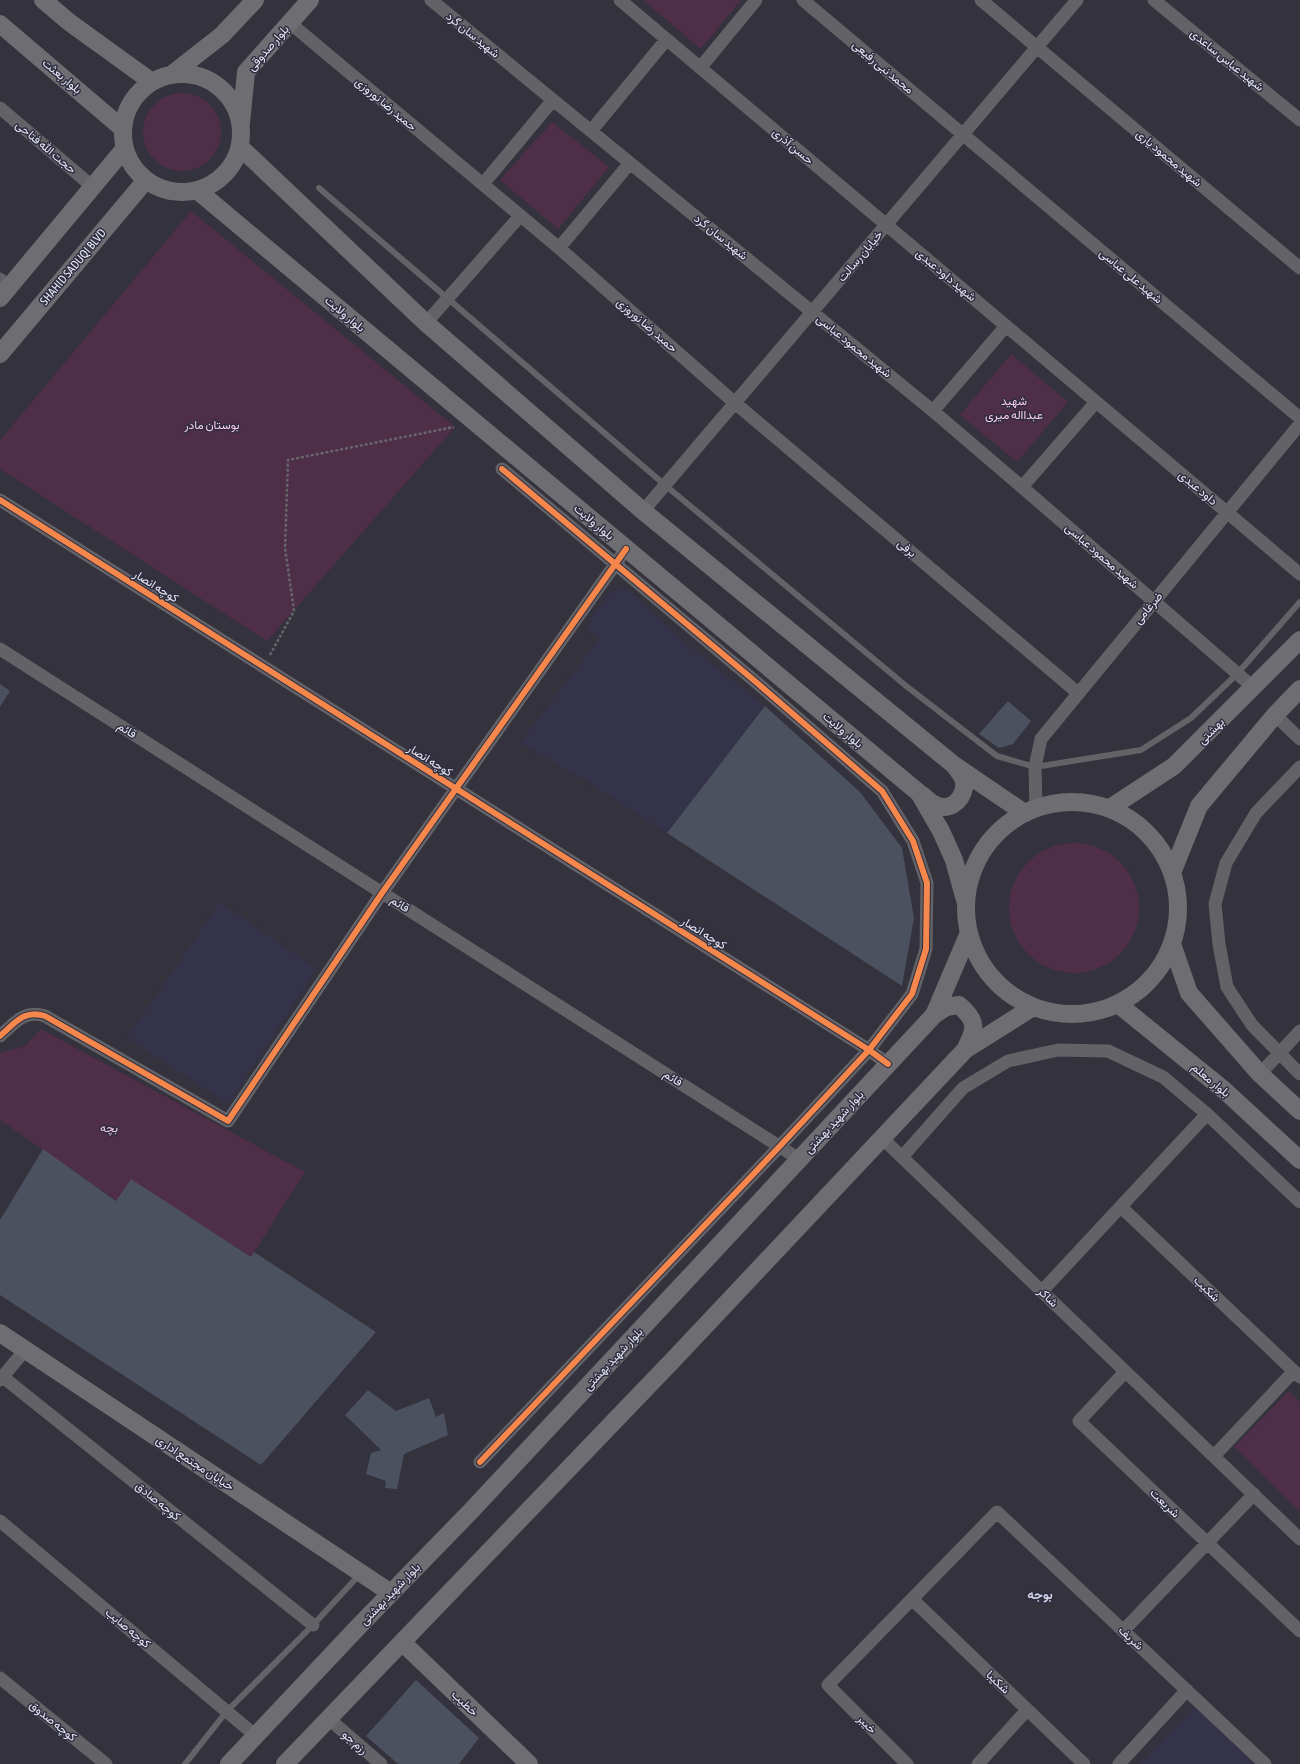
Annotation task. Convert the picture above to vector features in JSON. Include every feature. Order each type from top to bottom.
[{"type":"main road","points":[[43,0],[69,22],[152,82]]},
{"type":"main road","points":[[170,75],[190,75],[208,80],[224,92],[228,97],[235,108],[241,127],[240,147],[232,165],[219,180],[198,191],[182,192],[163,189],[146,180],[132,166],[125,148],[123,129],[127,110],[137,94],[152,82],[170,75],[222,35],[255,0]]},
{"type":"main road","name":"بلوار صدوقی","points":[[241,127],[246,72],[310,0]]},
{"type":"main road","name":"بلوار بعثت","points":[[0,24],[123,129]]},
{"type":"main road","points":[[240,147],[426,323],[643,511],[954,765],[1029,810]]},
{"type":"main road","points":[[3,288],[93,187],[125,148]]},
{"type":"main road","name":"SHAHID SADUQI BLVD","points":[[0,354],[146,180]]},
{"type":"main road","name":"بلوار ولایت","points":[[198,191],[920,794],[941,831],[954,860],[965,900]]},
{"type":"main road","name":"بهشتی","points":[[1110,808],[1174,766],[1254,688],[1300,640]]},
{"type":"main road","points":[[1172,873],[1199,806],[1275,715],[1300,690]]},
{"type":"main road","points":[[920,794],[932,803],[944,807],[956,803],[964,792],[964,779],[954,765]]},
{"type":"main road","points":[[1058,801],[1084,801],[1110,808],[1130,818],[1148,833],[1162,852],[1172,873],[1178,896],[1178,920],[1172,944],[1164,962],[1151,979],[1136,993],[1118,1004],[1091,1013],[1062,1014],[1033,1007],[1008,993],[990,977],[977,957],[968,935],[965,917],[965,900],[974,864],[994,834],[1029,810],[1058,801]]},
{"type":"main road","name":"بلوار شهید بهشتی","points":[[229,1764],[470,1512],[934,1015],[968,935]]},
{"type":"main road","points":[[1172,944],[1189,993],[1260,1074],[1300,1111]]},
{"type":"main road","name":"بلوار معلم","points":[[1118,1004],[1224,1090],[1300,1160]]},
{"type":"main road","points":[[934,1015],[946,1007],[959,1005],[971,1015],[974,1032],[965,1050]]},
{"type":"main road","points":[[285,1764],[668,1365],[965,1050],[1033,1007]]},
{"type":"main road","name":"خیابان مجتمع اداری","points":[[0,1333],[391,1593]]},
{"type":"main road","name":"خطیب","points":[[402,1642],[529,1764]]},
{"type":"street","name":"شهید سان گرد","points":[[431,0],[812,312]]},
{"type":"street","points":[[700,68],[756,0]]},
{"type":"street","name":"محمد نبی رفیعی","points":[[803,0],[963,135]]},
{"type":"street","name":"شهید محمود یاری","points":[[981,0],[1300,268]]},
{"type":"street","name":"خیابان رسالت","points":[[643,511],[1077,0]]},
{"type":"street","name":"شهید عباس ساعدی","points":[[1154,0],[1300,120]]},
{"type":"street","name":"حسن آذری","points":[[623,1],[666,40],[886,225]]},
{"type":"street","name":"حمید رضا نوروزی","points":[[290,23],[559,248],[735,403]]},
{"type":"street","points":[[591,131],[666,40]]},
{"type":"street","points":[[483,184],[553,100]]},
{"type":"street","name":"حجت الله فتاحی","points":[[0,108],[93,187]]},
{"type":"street","name":"شهید علی عباسی","points":[[963,135],[1300,418]]},
{"type":"street","points":[[559,248],[630,163]]},
{"type":"street","points":[[426,323],[520,216]]},
{"type":"street","name":"شهید داود عبدی","points":[[886,225],[1096,402]]},
{"type":"street","name":"شهید محمود عباسی","points":[[812,312],[933,411],[1254,688]]},
{"type":"street","points":[[933,411],[1006,326]]},
{"type":"street","points":[[1022,487],[1096,402]]},
{"type":"street","name":"داود عبدی","points":[[1096,402],[1300,574]]},
{"type":"street","name":"برفی","points":[[735,403],[1078,693]]},
{"type":"street","name":"ضرغامی","points":[[1029,810],[1034,767],[1042,739],[1078,693],[1300,424]]},
{"type":"street","points":[[480,1462],[780,1146],[868,1050],[912,994],[926,949],[927,883],[913,841],[882,791],[756,682],[502,469]]},
{"type":"street","name":"کوچه انصار","points":[[0,500],[888,1064]]},
{"type":"street","points":[[0,1036],[24,1016],[36,1013],[45,1016],[228,1121],[382,893],[626,549]]},
{"type":"street","name":"قائم","points":[[0,649],[799,1159]]},
{"type":"street","points":[[1275,715],[1300,739]]},
{"type":"street","points":[[1300,767],[1256,813],[1226,863],[1215,904],[1219,944],[1227,987],[1252,1025],[1278,1054],[1300,1074]]},
{"type":"street","points":[[1260,1074],[1300,1031]]},
{"type":"street","points":[[902,1157],[963,1088],[1008,1061],[1058,1050],[1108,1051],[1163,1077],[1207,1114],[1300,1202]]},
{"type":"street","points":[[1042,1291],[1207,1114]]},
{"type":"street","name":"شاکر","points":[[882,1138],[1299,1536]]},
{"type":"street","name":"شکیب","points":[[1121,1207],[1297,1374]]},
{"type":"street","points":[[1,1378],[25,1350]]},
{"type":"street","name":"شریعت","points":[[1126,1372],[1079,1421],[1300,1631]]},
{"type":"street","points":[[1214,1456],[1297,1374]]},
{"type":"street","name":"کوچه صادق","points":[[1,1378],[313,1625]]},
{"type":"street","points":[[1123,1631],[1254,1494]]},
{"type":"street","name":"شریف","points":[[912,1599],[997,1512],[1265,1764]]},
{"type":"street","name":"کوچه صایب","points":[[0,1521],[256,1736]]},
{"type":"street","name":"خیبر","points":[[906,1764],[828,1685],[912,1599]]},
{"type":"street","name":"شکیبا","points":[[912,1599],[1084,1764]]},
{"type":"street","name":"کوچه صدوق","points":[[0,1678],[106,1764]]},
{"type":"street","points":[[1119,1764],[1186,1690]]},
{"type":"street","points":[[978,1764],[1027,1710]]},
{"type":"street","name":"رزم جو","points":[[329,1719],[381,1764]]},
{"type":"lane","points":[[319,188],[665,485],[911,690],[997,756],[1034,767],[1141,750],[1191,718],[1237,674],[1300,602]]},
{"type":"lane","points":[[185,1764],[227,1711],[313,1625],[361,1573]]},
{"type":"path","points":[[264,667],[294,611],[285,548],[288,460],[455,427]]},
{"type":"shaded area","points":[[626,589],[694,650],[765,706],[667,833],[585,780],[520,743],[599,639],[589,630],[590,618],[612,591]]},
{"type":"shaded area","points":[[220,902],[316,969],[229,1104],[127,1038]]},
{"type":"shaded area","points":[[1197,1705],[1256,1764],[1140,1764]]},
{"type":"green space","points":[[643,0],[741,0],[701,49]]},
{"type":"green space","points":[[174,93],[190,93],[204,99],[215,110],[221,124],[221,140],[215,154],[204,165],[190,171],[174,171],[160,165],[149,154],[143,140],[143,124],[149,110],[160,99]]},
{"type":"green space","points":[[552,122],[609,167],[558,229],[500,180]]},
{"type":"green space","name":"بوستان مادر","points":[[191,211],[455,427],[267,641],[0,469],[0,440]]},
{"type":"green space","name":"شهید عبدااله میری","points":[[1011,354],[1068,402],[1017,462],[960,415]]},
{"type":"green space","points":[[1080,843],[1093,845],[1105,850],[1120,862],[1132,877],[1137,889],[1139,908],[1137,927],[1132,939],[1120,954],[1105,966],[1093,971],[1068,973],[1055,971],[1043,966],[1028,954],[1016,939],[1011,927],[1009,902],[1011,889],[1016,877],[1028,862],[1043,850],[1055,845]]},
{"type":"green space","name":"بچه","points":[[41,1029],[305,1172],[251,1257],[131,1180],[117,1201],[0,1120],[0,1053],[25,1046]]},
{"type":"green space","points":[[1289,1391],[1300,1402],[1300,1512],[1234,1447]]},
{"type":"building","points":[[0,684],[10,691],[0,707]]},
{"type":"building","points":[[1008,701],[1031,721],[1013,744],[999,748],[979,734]]},
{"type":"building","points":[[765,706],[860,792],[902,848],[914,918],[902,986],[667,833]]},
{"type":"building","points":[[43,1149],[116,1201],[131,1179],[251,1257],[254,1252],[376,1332],[261,1465],[0,1295],[0,1220]]},
{"type":"building","points":[[368,1390],[396,1411],[429,1398],[436,1417],[444,1413],[448,1435],[404,1454],[397,1489],[385,1488],[386,1481],[366,1474],[371,1453],[381,1450],[345,1415]]},
{"type":"building","points":[[416,1680],[479,1738],[459,1764],[398,1764],[366,1736]]},
{"type":"cycle path","points":[[480,1462],[869,1050],[912,994],[926,949],[927,883],[913,841],[882,791],[756,682],[502,469]]},
{"type":"cycle path","points":[[0,500],[869,1050],[888,1064]]},
{"type":"cycle path","points":[[0,1036],[20,1018],[31,1014],[45,1016],[228,1121],[382,893],[626,549]]},
{"type":"district","name":"بوجه","points":[[1040,1594]]}]
